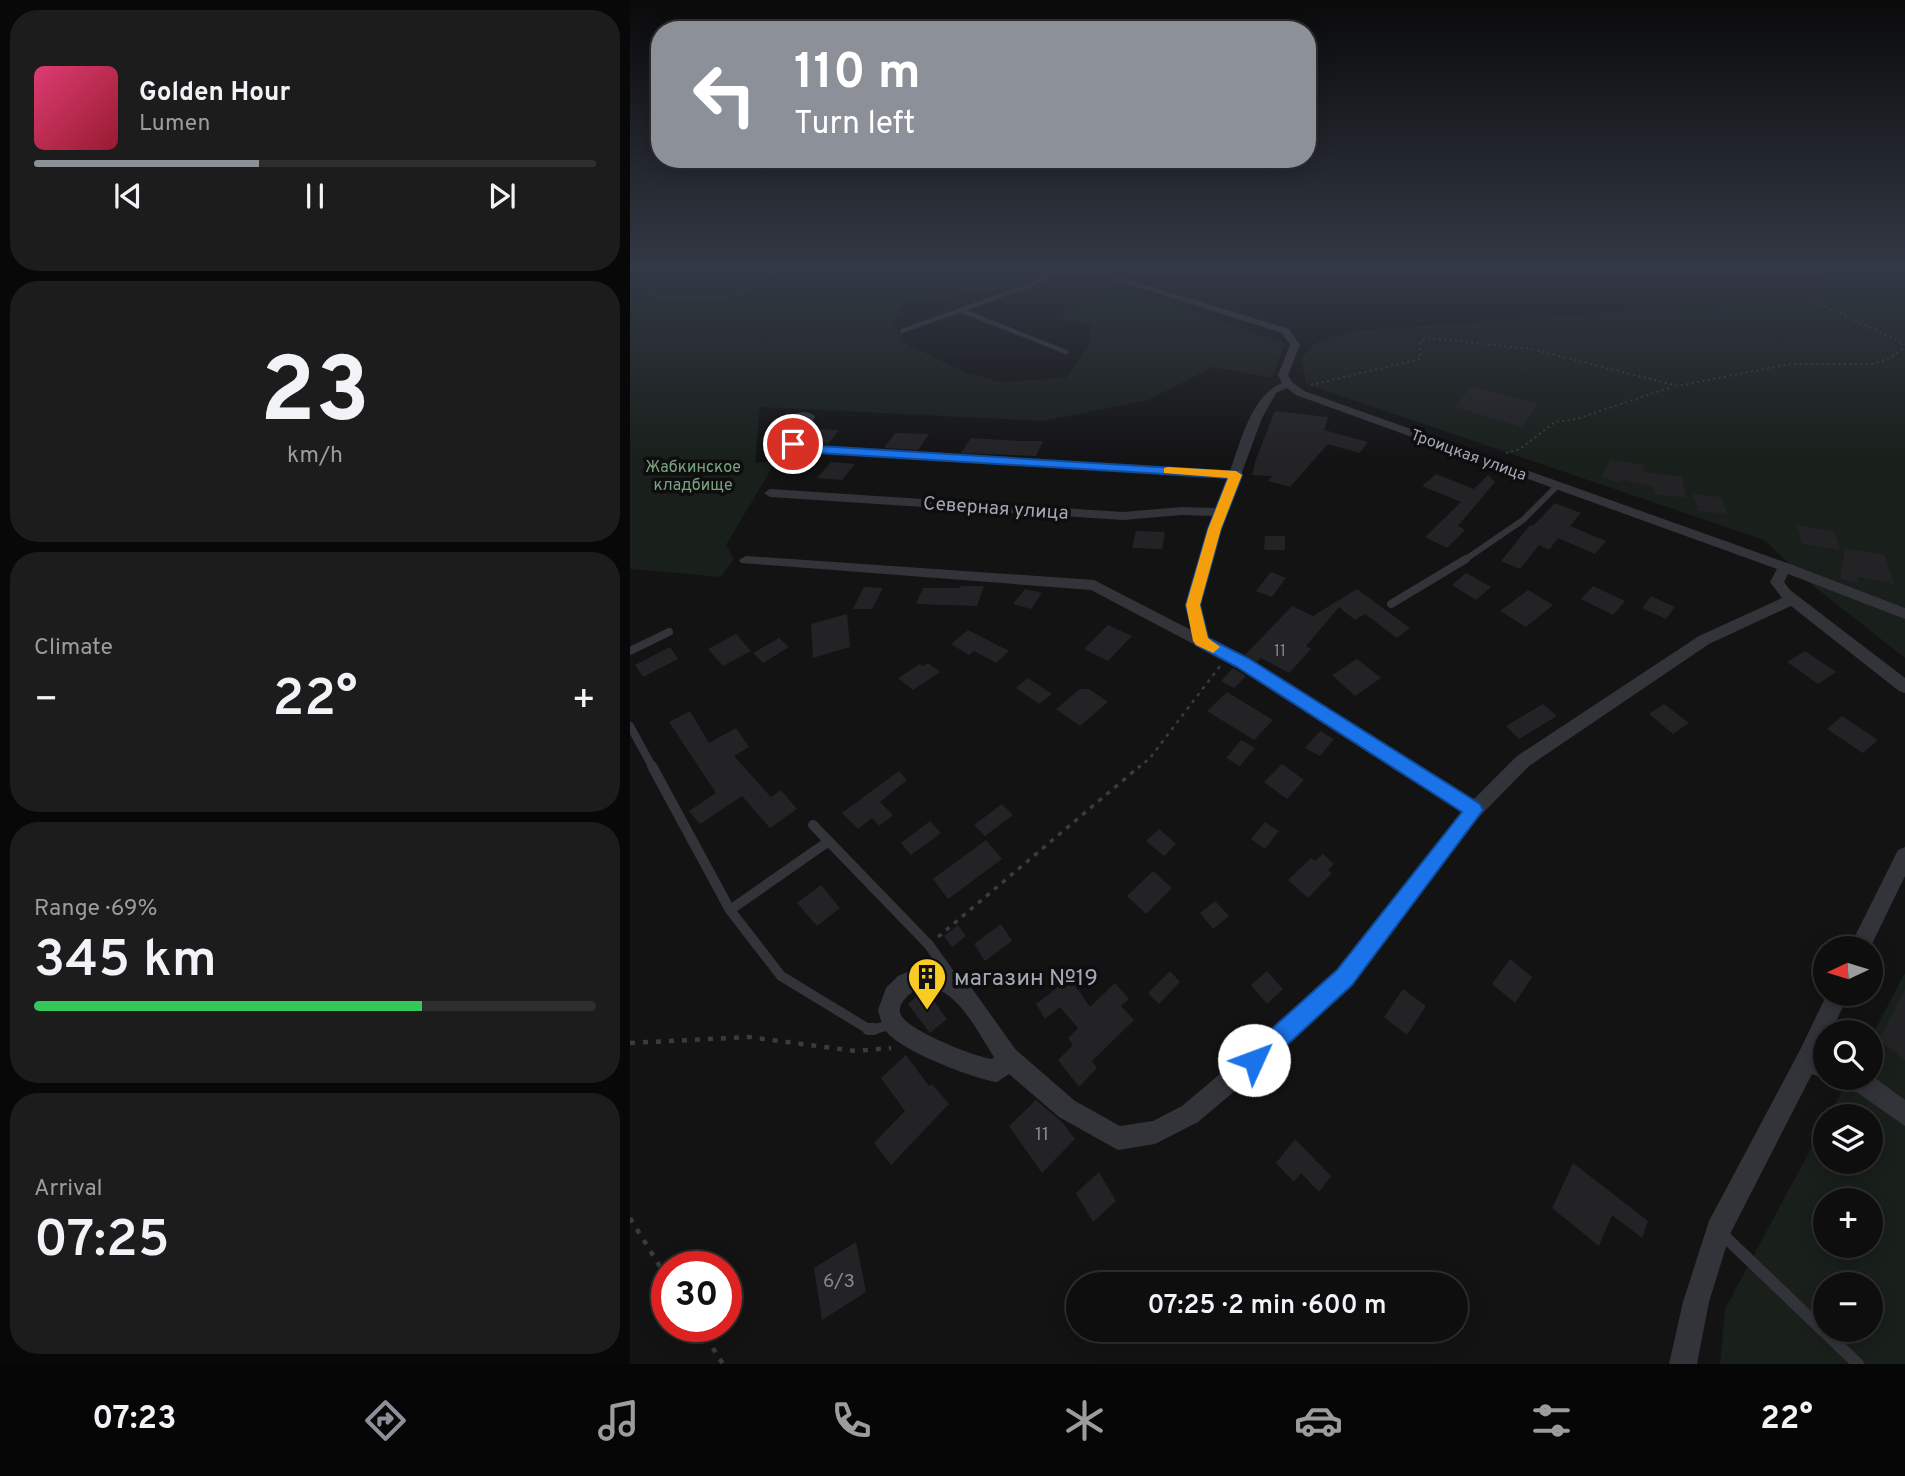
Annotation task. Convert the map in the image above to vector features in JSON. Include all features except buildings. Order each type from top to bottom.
[{"type":"street","points":[[1201,641],[1194,610],[1197,592],[1221,512],[1256,418],[1272,391],[1288,383],[1283,375],[1295,345],[1287,333]]},
{"type":"street","name":"Троицкая улица","points":[[1288,383],[1300,393],[1785,567],[1905,614]]},
{"type":"street","points":[[792,439],[801,449],[813,450],[1236,475]]},
{"type":"street","name":"Северная улица","points":[[770,493],[1123,516],[1182,511],[1221,512]]},
{"type":"street","points":[[746,560],[1094,585],[1229,655],[1474,810]]},
{"type":"street","points":[[1785,567],[1777,582],[1793,599],[1905,687]]},
{"type":"street","points":[[1008,1058],[997,1071],[976,1068],[916,1040],[894,1025],[889,1010],[894,996],[905,983],[922,975],[938,976],[961,990],[1008,1058],[1068,1109],[1118,1138],[1155,1132],[1190,1114],[1254,1060],[1344,977],[1474,810],[1523,761],[1704,640],[1793,599]]},
{"type":"street","points":[[1168,624],[1194,610]]},
{"type":"street","points":[[1865,936],[1905,856]]},
{"type":"street","points":[[1683,1364],[1696,1302],[1718,1230],[1813,1069]]},
{"type":"street","points":[[1873,1090],[1905,1114]]},
{"type":"lane","points":[[1017,333],[1066,352]]},
{"type":"lane","points":[[1391,604],[1496,540],[1547,499],[1557,485]]},
{"type":"lane","points":[[630,651],[668,632]]},
{"type":"lane","points":[[630,726],[730,910],[781,976],[870,1030],[894,1025]]},
{"type":"lane","points":[[813,825],[929,945],[961,990]]},
{"type":"lane","points":[[730,910],[829,841]]},
{"type":"lane","points":[[1718,1230],[1858,1364]]},
{"type":"path","points":[[1498,464],[1506,453],[1520,449],[1555,422],[1576,419],[1678,386],[1790,364],[1872,364],[1890,358],[1905,345],[1879,333]]},
{"type":"path","points":[[1300,393],[1312,384],[1420,359],[1420,342],[1430,338],[1531,349],[1678,386]]},
{"type":"path","points":[[929,945],[1150,758],[1229,655]]},
{"type":"path","points":[[630,1043],[749,1037],[855,1051],[891,1048],[916,1040]]},
{"type":"path","points":[[630,1218],[651,1252]]},
{"type":"path","points":[[709,1342],[723,1364]]},
{"type":"green space","name":"Жабкинское кладбище","points":[[630,333],[899,333],[906,344],[967,373],[1000,382],[1066,378],[1091,342],[1090,333],[1255,333],[1285,343],[1272,378],[1212,367],[1148,400],[1043,421],[760,407],[755,463],[776,461],[726,545],[734,559],[721,577],[630,569]]},
{"type":"green space","points":[[1346,333],[1905,333],[1905,658],[1816,588],[1764,540],[1306,384],[1301,358],[1317,342]]},
{"type":"green space","points":[[1905,973],[1905,1364],[1720,1364],[1725,1309],[1813,1144],[1813,1174],[1883,1174],[1883,1104],[1835,1104],[1842,1090],[1883,1090],[1883,1020],[1880,1020]]},
{"type":"slow traffic","points":[[1168,471],[1236,475],[1214,529],[1193,605],[1201,641],[1213,647]]},
{"type":"place","name":"магазин №19","points":[[927,1011]]},
{"type":"route","points":[[793,444],[801,449],[1236,475],[1214,529],[1193,605],[1201,641],[1242,663],[1474,810],[1344,977],[1254,1060]]}]
